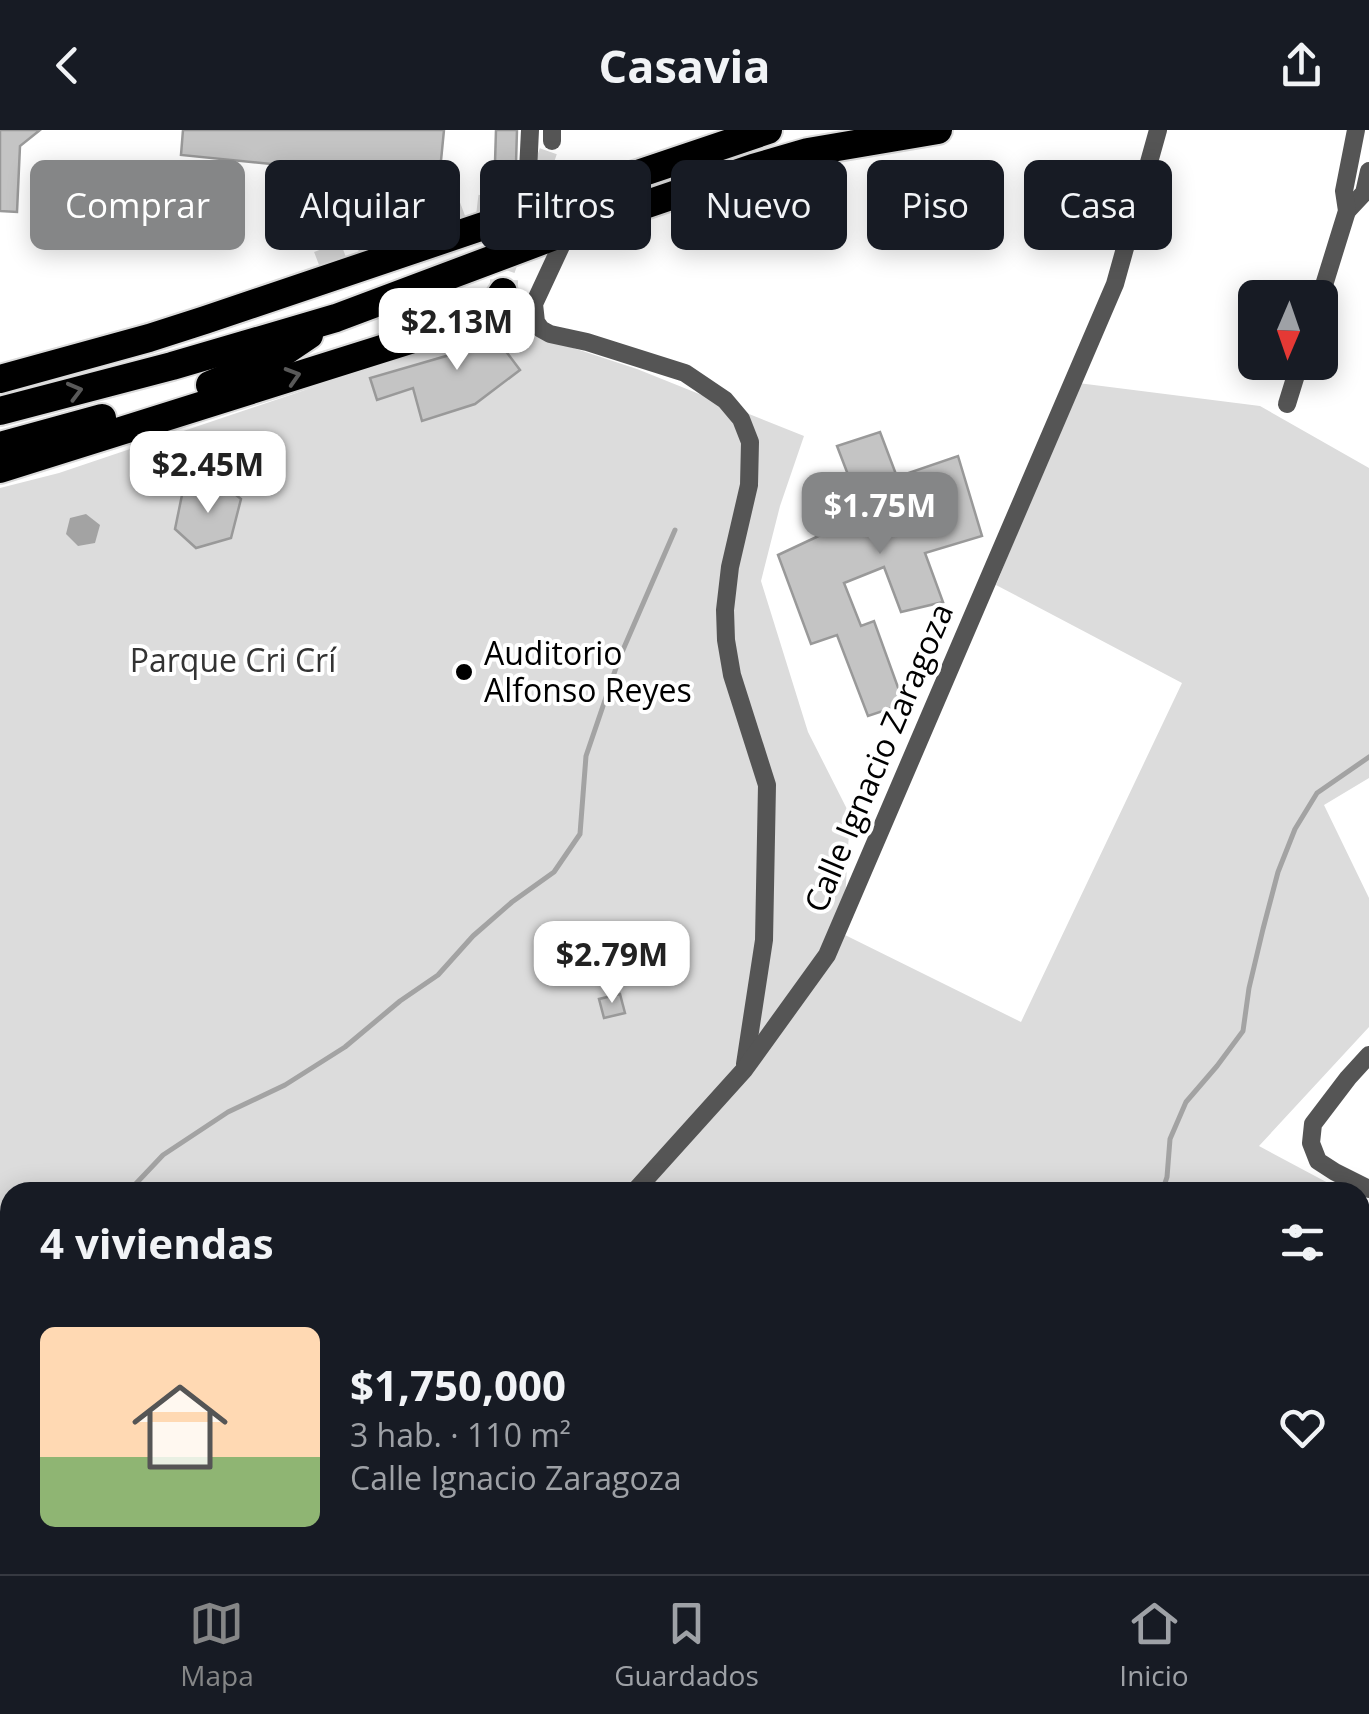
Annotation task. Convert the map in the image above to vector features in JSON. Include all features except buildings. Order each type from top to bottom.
[{"type":"highway","points":[[651,170],[768,130]]},
{"type":"highway","points":[[651,204],[808,152],[938,130]]},
{"type":"highway","points":[[0,378],[124,345],[480,227]]},
{"type":"highway","points":[[0,412],[336,318],[517,250]]},
{"type":"highway","points":[[124,345],[141,324],[319,265]]},
{"type":"highway","points":[[0,469],[478,319],[502,292]]},
{"type":"highway","points":[[0,446],[228,379],[278,356],[336,318]]},
{"type":"street","points":[[529,160],[530,130]]},
{"type":"street","name":"Calle Ignacio Zaragoza","points":[[643,1182],[744,1070],[827,956],[1114,284],[1158,130]]},
{"type":"street","points":[[1326,280],[1347,211],[1344,191],[1356,130]]},
{"type":"street","points":[[1347,211],[1364,193],[1369,171]]},
{"type":"street","points":[[559,250],[534,304],[541,329],[685,373],[725,400],[740,419],[750,442],[749,485],[730,567],[725,610],[732,675],[767,785],[764,940],[744,1070]]},
{"type":"street","points":[[1287,404],[1294,380]]},
{"type":"street","points":[[1355,1182],[1318,1161],[1311,1143],[1312,1124],[1369,1055]]},
{"type":"green space","name":"Parque Cri Crí","points":[[537,336],[637,369],[804,436],[780,506],[761,581],[808,732],[850,815],[843,934],[1021,1022],[1182,683],[996,585],[1078,383],[1260,406],[1369,468],[1369,778],[1324,805],[1369,898],[1369,1027],[1259,1146],[1326,1182],[0,1182],[0,488],[59,473],[464,339]]},
{"type":"shaded area","points":[[86,514],[100,525],[95,543],[78,546],[66,534],[70,518]]},
{"type":"waterway","points":[[137,1182],[163,1155],[228,1112],[285,1085],[345,1047],[438,975],[473,936],[554,872],[580,834],[586,756],[619,659],[675,530]]},
{"type":"waterway","points":[[1165,1182],[1170,1139],[1186,1102],[1243,1031],[1263,929],[1278,872],[1295,829],[1317,793],[1369,757]]},
{"type":"tunnel","points":[[506,270],[552,141]]},
{"type":"tunnel","points":[[319,265],[471,208],[478,209],[492,214],[500,232],[503,292]]},
{"type":"place","name":"Auditorio Alfonso Reyes","points":[[464,672]]}]
